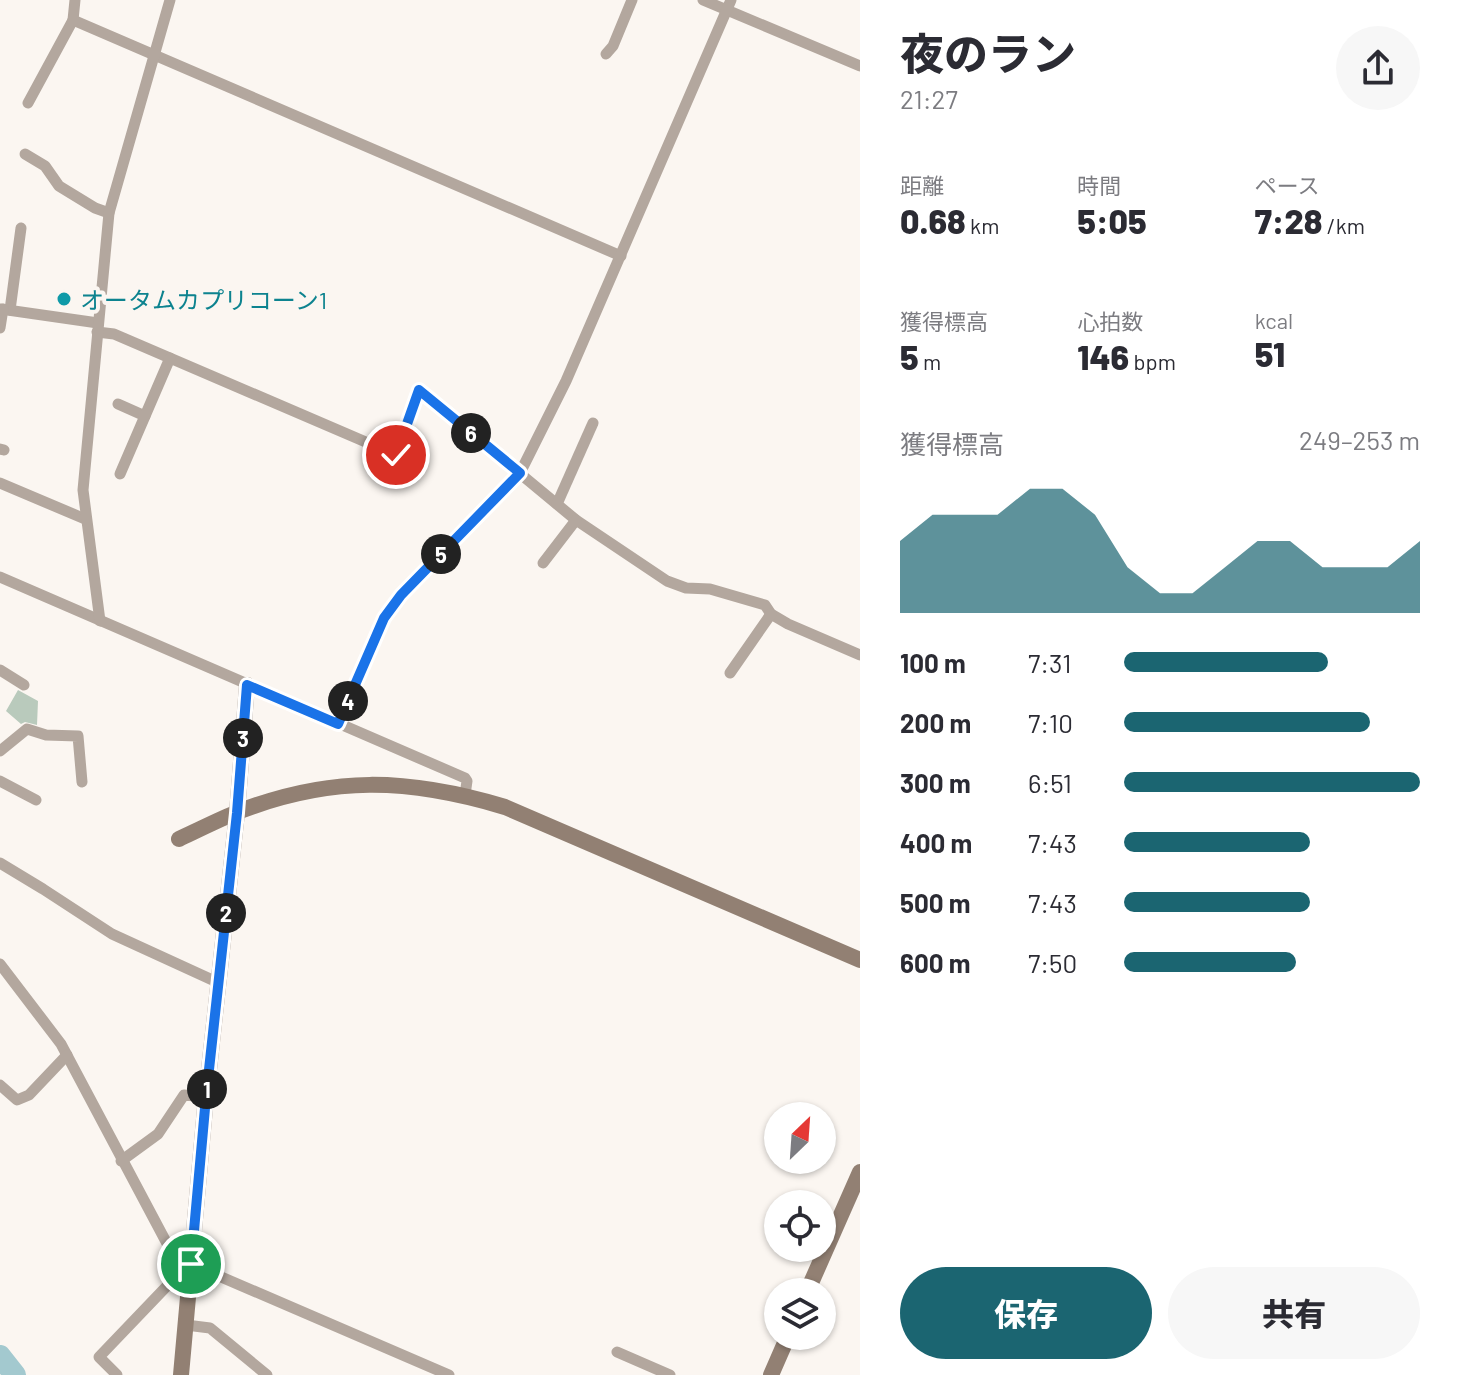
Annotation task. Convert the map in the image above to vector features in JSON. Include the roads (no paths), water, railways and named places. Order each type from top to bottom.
[{"type":"street","points":[[28,103],[73,20],[75,0]]},
{"type":"street","points":[[100,621],[83,490],[109,213],[170,0]]},
{"type":"street","points":[[606,54],[613,46],[632,0]]},
{"type":"street","points":[[703,0],[729,5],[860,66]]},
{"type":"street","points":[[338,724],[384,618],[401,595],[520,473],[566,381],[729,5]]},
{"type":"street","points":[[73,20],[621,256]]},
{"type":"street","points":[[25,154],[45,166],[59,186],[109,213]]},
{"type":"street","points":[[0,328],[21,228]]},
{"type":"street","points":[[4,309],[98,328],[396,455],[419,390],[576,520],[667,581],[686,588],[710,589],[765,605],[771,614],[788,624],[860,655]]},
{"type":"street","points":[[120,474],[170,358]]},
{"type":"street","points":[[118,404],[145,416]]},
{"type":"street","points":[[557,504],[593,423]]},
{"type":"street","points":[[0,483],[85,519]]},
{"type":"street","points":[[543,563],[576,520]]},
{"type":"street","points":[[0,577],[465,778],[465,795]]},
{"type":"street","points":[[730,673],[771,614]]},
{"type":"street","points":[[0,670],[24,685]]},
{"type":"street","points":[[181,1375],[247,685]]},
{"type":"street","points":[[0,751],[27,729],[46,735],[78,736],[82,782]]},
{"type":"street","points":[[0,781],[36,800]]},
{"type":"street","points":[[179,839],[237,813],[297,794],[339,786],[384,784],[427,788],[505,807],[860,960]]},
{"type":"street","points":[[0,863],[112,934],[219,983]]},
{"type":"street","points":[[0,964],[45,1021],[67,1055],[172,1253],[191,1264],[449,1375]]},
{"type":"street","points":[[0,1085],[17,1100],[29,1095],[67,1055]]},
{"type":"street","points":[[121,1161],[158,1134],[184,1095],[206,1097]]},
{"type":"street","points":[[813,1278],[860,1172]]},
{"type":"street","points":[[117,1375],[99,1357],[166,1287]]},
{"type":"street","points":[[186,1325],[210,1328],[261,1373]]},
{"type":"street","points":[[771,1375],[782,1350]]},
{"type":"street","points":[[617,1352],[670,1375]]},
{"type":"waterway","points":[[0,1356],[15,1375]]},
{"type":"place","name":"オータムカプリコーン1","points":[[64,299]]}]
